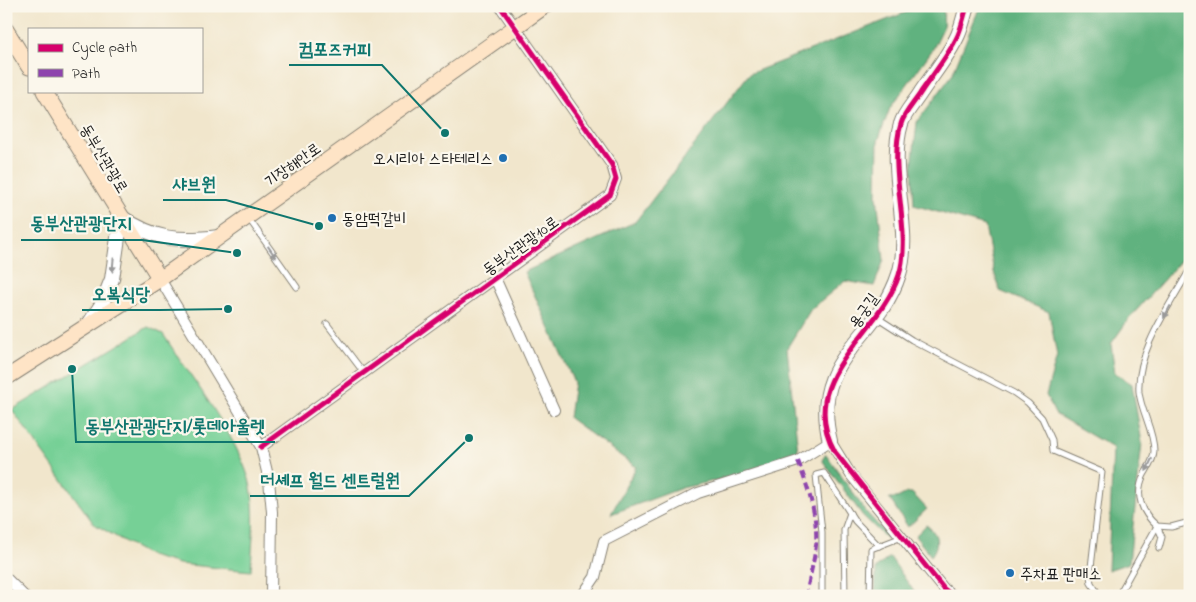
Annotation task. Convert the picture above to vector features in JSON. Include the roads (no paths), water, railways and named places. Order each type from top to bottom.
[{"type":"main road","name":"기장해안로","points":[[6,378],[86,329],[160,279],[545,6]]},
{"type":"main road","points":[[6,30],[28,64]]},
{"type":"main road","name":"동부산관광로","points":[[45,92],[160,279]]},
{"type":"street","name":"동부산관광10로","points":[[261,447],[610,194],[616,179],[612,165],[500,6]]},
{"type":"street","name":"용궁길","points":[[953,596],[944,590],[903,536],[852,475],[830,442],[824,402],[830,382],[841,362],[884,304],[899,275],[903,253],[897,145],[901,122],[958,35],[967,6]]},
{"type":"street","name":"동부산관광로","points":[[86,329],[102,304],[112,279],[120,217],[141,230],[166,239],[193,240],[219,237]]},
{"type":"street","points":[[495,278],[554,410]]},
{"type":"street","points":[[160,279],[261,447],[269,480],[272,512],[271,596]]},
{"type":"street","points":[[582,596],[595,577],[604,541],[698,493],[798,461],[830,442]]},
{"type":"street","points":[[6,578],[24,596]]},
{"type":"lane","points":[[248,217],[297,287]]},
{"type":"lane","points":[[1159,548],[1162,537],[1157,526],[1145,512],[1140,500],[1140,485],[1150,464],[1154,449],[1140,401],[1139,374],[1145,352],[1190,269]]},
{"type":"lane","points":[[875,316],[912,340],[1014,393],[1042,418],[1052,440],[1053,451],[1102,472],[1090,576],[1091,583],[1100,596]]},
{"type":"lane","points":[[327,324],[364,373]]},
{"type":"lane","points":[[822,596],[822,532],[816,476],[824,473],[850,513],[879,546]]},
{"type":"lane","points":[[845,596],[844,530],[850,513]]},
{"type":"lane","points":[[1157,526],[1171,527],[1190,522]]},
{"type":"lane","points":[[1118,596],[1157,526]]},
{"type":"lane","points":[[870,596],[871,549],[903,536]]},
{"type":"place","name":"컴포즈커피","points":[[445,133]]},
{"type":"place","name":"오시리아 스타테리스","points":[[503,158]]},
{"type":"place","name":"동암떡갈비","points":[[332,218]]},
{"type":"place","name":"샤브원","points":[[319,226]]},
{"type":"place","name":"동부산관광단지","points":[[237,253]]},
{"type":"place","name":"오복식당","points":[[228,309]]},
{"type":"place","name":"동부산관광단지/롯데아울렛","points":[[72,369]]},
{"type":"place","name":"더셰프 월드 센트럴원","points":[[469,438]]},
{"type":"place","name":"주차표 판매소","points":[[1010,573]]}]
